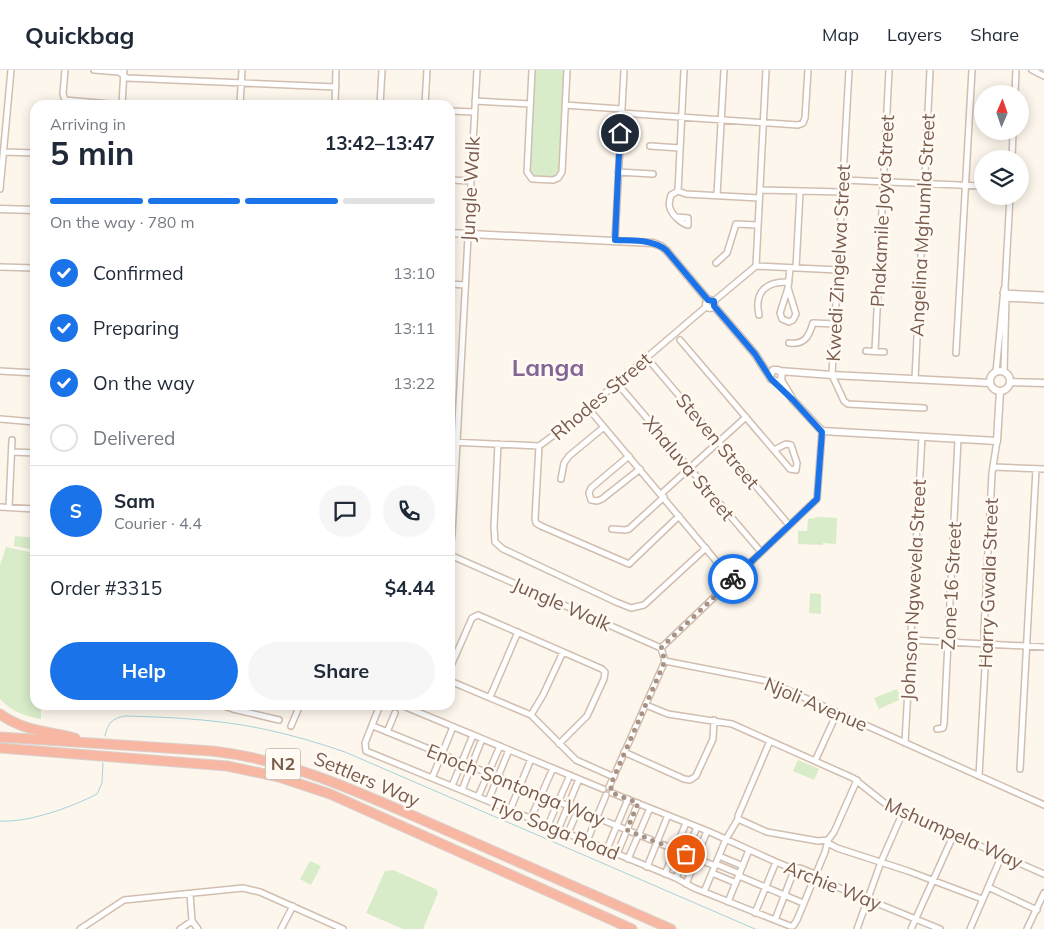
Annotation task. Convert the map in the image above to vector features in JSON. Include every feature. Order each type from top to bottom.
[{"type":"highway","points":[[0,714],[24,728],[73,737],[88,743]]},
{"type":"highway","name":"Settlers Way","points":[[0,737],[235,753],[284,764],[346,786],[671,929]]},
{"type":"highway","name":"Settlers Way","points":[[0,748],[227,766],[294,781],[330,794],[632,929]]},
{"type":"street","points":[[0,189],[11,70]]},
{"type":"street","points":[[64,100],[62,94],[65,70]]},
{"type":"street","points":[[94,70],[124,72]]},
{"type":"street","points":[[240,100],[242,70]]},
{"type":"street","points":[[335,100],[336,70]]},
{"type":"street","points":[[380,100],[382,70]]},
{"type":"street","points":[[425,100],[427,70]]},
{"type":"street","name":"Jungle Walk","points":[[455,470],[476,70]]},
{"type":"street","points":[[532,70],[527,172],[531,178],[546,180],[557,179],[562,172],[567,70]]},
{"type":"street","points":[[615,240],[624,70]]},
{"type":"street","points":[[678,192],[684,70]]},
{"type":"street","points":[[717,195],[724,70]]},
{"type":"street","points":[[766,70],[756,266],[838,270]]},
{"type":"street","points":[[565,106],[798,126],[803,124],[805,118],[808,70]]},
{"type":"street","name":"Kwedi Zingelwa Street","points":[[848,70],[832,375],[844,401],[848,404],[924,408]]},
{"type":"street","name":"Phakamile Joya Street","points":[[875,351],[889,70]]},
{"type":"street","name":"Angelina Mghumla Street","points":[[915,379],[930,70]]},
{"type":"street","points":[[956,353],[972,70]]},
{"type":"street","points":[[1015,85],[1016,70]]},
{"type":"street","points":[[1032,70],[1044,76]]},
{"type":"street","points":[[122,100],[124,72]]},
{"type":"street","points":[[124,72],[127,78],[336,87]]},
{"type":"street","points":[[475,101],[530,104]]},
{"type":"street","points":[[0,110],[7,111]]},
{"type":"street","points":[[455,111],[474,112]]},
{"type":"street","points":[[650,146],[680,148]]},
{"type":"street","points":[[3,152],[30,153]]},
{"type":"street","points":[[618,172],[653,174]]},
{"type":"street","points":[[455,180],[471,181]]},
{"type":"street","points":[[843,180],[974,186]]},
{"type":"street","points":[[760,190],[842,192]]},
{"type":"street","points":[[677,217],[670,210],[669,204],[671,194],[678,192],[759,198]]},
{"type":"street","points":[[789,285],[796,314],[794,320],[787,322],[780,316],[780,313],[793,268],[800,192]]},
{"type":"street","points":[[1004,372],[1005,286],[1010,205]]},
{"type":"street","points":[[0,209],[30,210]]},
{"type":"street","points":[[716,263],[727,253],[736,224],[758,225]]},
{"type":"street","points":[[455,233],[649,242],[661,246],[755,354],[770,376],[808,374],[990,383]]},
{"type":"street","name":"Rhodes Street","points":[[457,442],[539,446],[588,408],[756,266]]},
{"type":"street","points":[[0,267],[30,268]]},
{"type":"street","points":[[759,315],[757,302],[767,286],[775,282],[789,285]]},
{"type":"street","points":[[455,284],[465,285]]},
{"type":"street","points":[[1005,295],[1044,295]]},
{"type":"street","points":[[1005,295],[1044,300]]},
{"type":"street","points":[[996,372],[1005,295]]},
{"type":"street","points":[[789,343],[797,344],[805,340],[810,334],[813,322],[835,324]]},
{"type":"street","points":[[680,340],[790,469],[796,470],[797,463],[791,445],[786,444],[774,450]]},
{"type":"street","points":[[866,351],[884,352]]},
{"type":"street","points":[[755,354],[779,376],[793,400],[822,432],[998,441]]},
{"type":"street","name":"Steven Street","points":[[647,358],[789,525]]},
{"type":"street","points":[[0,371],[30,373]]},
{"type":"street","points":[[996,372],[1004,372],[1008,375],[1010,382],[1007,388],[1000,391],[994,389],[990,383],[990,377],[996,372]]},
{"type":"street","points":[[1010,382],[1044,383]]},
{"type":"street","name":"Xhaluva Street","points":[[617,383],[761,552]]},
{"type":"street","name":"Harry Gwala Street","points":[[979,776],[985,644],[984,623],[1000,391]]},
{"type":"street","points":[[588,408],[732,580]]},
{"type":"street","points":[[612,528],[629,529],[689,468],[746,417]]},
{"type":"street","points":[[0,420],[30,422]]},
{"type":"street","points":[[561,479],[564,462],[569,456],[604,428]]},
{"type":"street","points":[[587,841],[606,796],[612,793],[610,786],[665,661],[661,648],[818,497],[822,432]]},
{"type":"street","name":"Johnson Ngwevela Street","points":[[905,743],[922,437]]},
{"type":"street","name":"Zone 16 Street","points":[[937,729],[943,728],[944,724],[958,439]]},
{"type":"street","points":[[9,507],[12,440]]},
{"type":"street","points":[[498,444],[494,527],[495,542],[503,549],[616,602],[634,608],[647,603],[706,548]]},
{"type":"street","points":[[539,446],[536,523],[541,526],[629,564],[679,516]]},
{"type":"street","points":[[12,452],[30,453]]},
{"type":"street","points":[[629,456],[591,488],[589,493],[591,500],[597,501],[602,499],[640,469]]},
{"type":"street","points":[[994,467],[1044,470]]},
{"type":"street","points":[[1020,768],[1036,469]]},
{"type":"street","points":[[0,507],[30,509]]},
{"type":"street","name":"Jungle Walk","points":[[455,557],[661,648]]},
{"type":"street","points":[[455,658],[475,616],[480,615],[601,669],[605,674],[587,716],[559,744]]},
{"type":"street","points":[[490,698],[518,632]]},
{"type":"street","points":[[911,640],[1044,647]]},
{"type":"street","points":[[531,715],[543,696],[563,652]]},
{"type":"street","name":"Njoli Avenue","points":[[665,661],[767,681],[1044,805]]},
{"type":"street","points":[[455,683],[531,715],[579,762],[614,777]]},
{"type":"street","name":"Mshumpela Way","points":[[646,704],[668,714],[732,724],[857,780],[881,801],[903,812],[1044,874]]},
{"type":"street","points":[[244,710],[280,720]]},
{"type":"street","points":[[291,726],[298,710]]},
{"type":"street","name":"Tiyo Soga Road","points":[[378,710],[364,746],[366,751],[786,925],[794,925],[803,903]]},
{"type":"street","points":[[413,710],[579,779],[603,790],[606,796]]},
{"type":"street","points":[[815,761],[837,712]]},
{"type":"street","points":[[387,732],[394,713]]},
{"type":"street","points":[[624,752],[686,780],[690,780],[696,776],[712,738],[714,720]]},
{"type":"street","name":"Enoch Sontonga Way","points":[[373,726],[715,865],[803,903]]},
{"type":"street","points":[[432,778],[453,726]]},
{"type":"street","points":[[452,786],[473,735]]},
{"type":"street","points":[[462,790],[482,739]]},
{"type":"street","points":[[704,892],[726,839],[738,819],[740,808],[770,741]]},
{"type":"street","points":[[478,797],[500,746]]},
{"type":"street","points":[[488,801],[509,750]]},
{"type":"street","points":[[510,810],[530,759]]},
{"type":"street","points":[[531,818],[553,768]]},
{"type":"street","points":[[548,825],[570,775]]},
{"type":"street","points":[[558,830],[579,779]]},
{"type":"street","points":[[803,903],[828,841],[834,832],[857,780]]},
{"type":"street","points":[[603,790],[606,786],[610,786]]},
{"type":"street","name":"Archie Way","points":[[612,793],[940,929]]},
{"type":"street","points":[[607,850],[628,799]]},
{"type":"street","points":[[617,854],[638,803]]},
{"type":"street","points":[[628,859],[650,808]]},
{"type":"street","points":[[568,834],[578,810]]},
{"type":"street","points":[[857,929],[881,862],[903,812]]},
{"type":"street","points":[[647,867],[668,815]]},
{"type":"street","points":[[738,819],[767,832],[828,841],[838,848],[934,878],[982,899]]},
{"type":"street","points":[[665,874],[686,823]]},
{"type":"street","points":[[676,878],[697,827]]},
{"type":"street","points":[[686,884],[707,831]]},
{"type":"street","points":[[911,929],[954,834]]},
{"type":"street","points":[[728,902],[749,850]]},
{"type":"street","points":[[970,929],[1002,855]]},
{"type":"street","points":[[719,856],[743,866]]},
{"type":"street","points":[[755,912],[776,862]]},
{"type":"street","points":[[774,920],[794,870]]},
{"type":"street","points":[[712,873],[736,883]]},
{"type":"street","points":[[988,887],[1040,908]]},
{"type":"street","points":[[80,929],[124,900],[248,889],[293,906],[343,929]]},
{"type":"street","points":[[1027,929],[1040,908],[1044,892]]},
{"type":"street","points":[[190,894],[192,920],[198,929]]},
{"type":"street","points":[[281,929],[293,906]]},
{"type":"street","points":[[180,929],[192,920]]},
{"type":"green space","points":[[534,70],[565,70],[560,172],[558,176],[553,178],[533,177],[528,170]]},
{"type":"green space","points":[[819,517],[837,518],[836,544],[798,544],[798,531],[807,531],[808,519]]},
{"type":"green space","points":[[15,536],[30,538],[30,549],[14,546]]},
{"type":"green space","points":[[6,547],[30,552],[30,710],[41,710],[41,719],[29,717],[18,712],[0,699],[0,565]]},
{"type":"green space","points":[[810,593],[821,594],[821,614],[809,613]]},
{"type":"green space","points":[[897,689],[901,699],[879,709],[874,698]]},
{"type":"green space","points":[[798,760],[819,769],[814,780],[793,771]]},
{"type":"green space","points":[[310,861],[321,866],[311,885],[300,879]]},
{"type":"green space","points":[[393,870],[436,889],[438,893],[423,929],[403,929],[366,913],[385,871]]},
{"type":"waterway","points":[[105,736],[111,722],[125,716],[187,719],[248,726],[309,741],[345,752],[755,929]]},
{"type":"waterway","points":[[0,821],[36,817],[75,804],[97,794],[102,783],[103,763]]},
{"type":"way so far","points":[[686,854],[627,830],[638,803],[612,793],[610,786],[665,661],[661,648],[733,579]]},
{"type":"district","name":"Langa","points":[[548,368]]},
{"type":"route","points":[[620,133],[615,240],[653,243],[666,250],[708,300],[714,301],[714,306],[755,354],[771,379],[822,432],[817,499],[733,579]]}]
